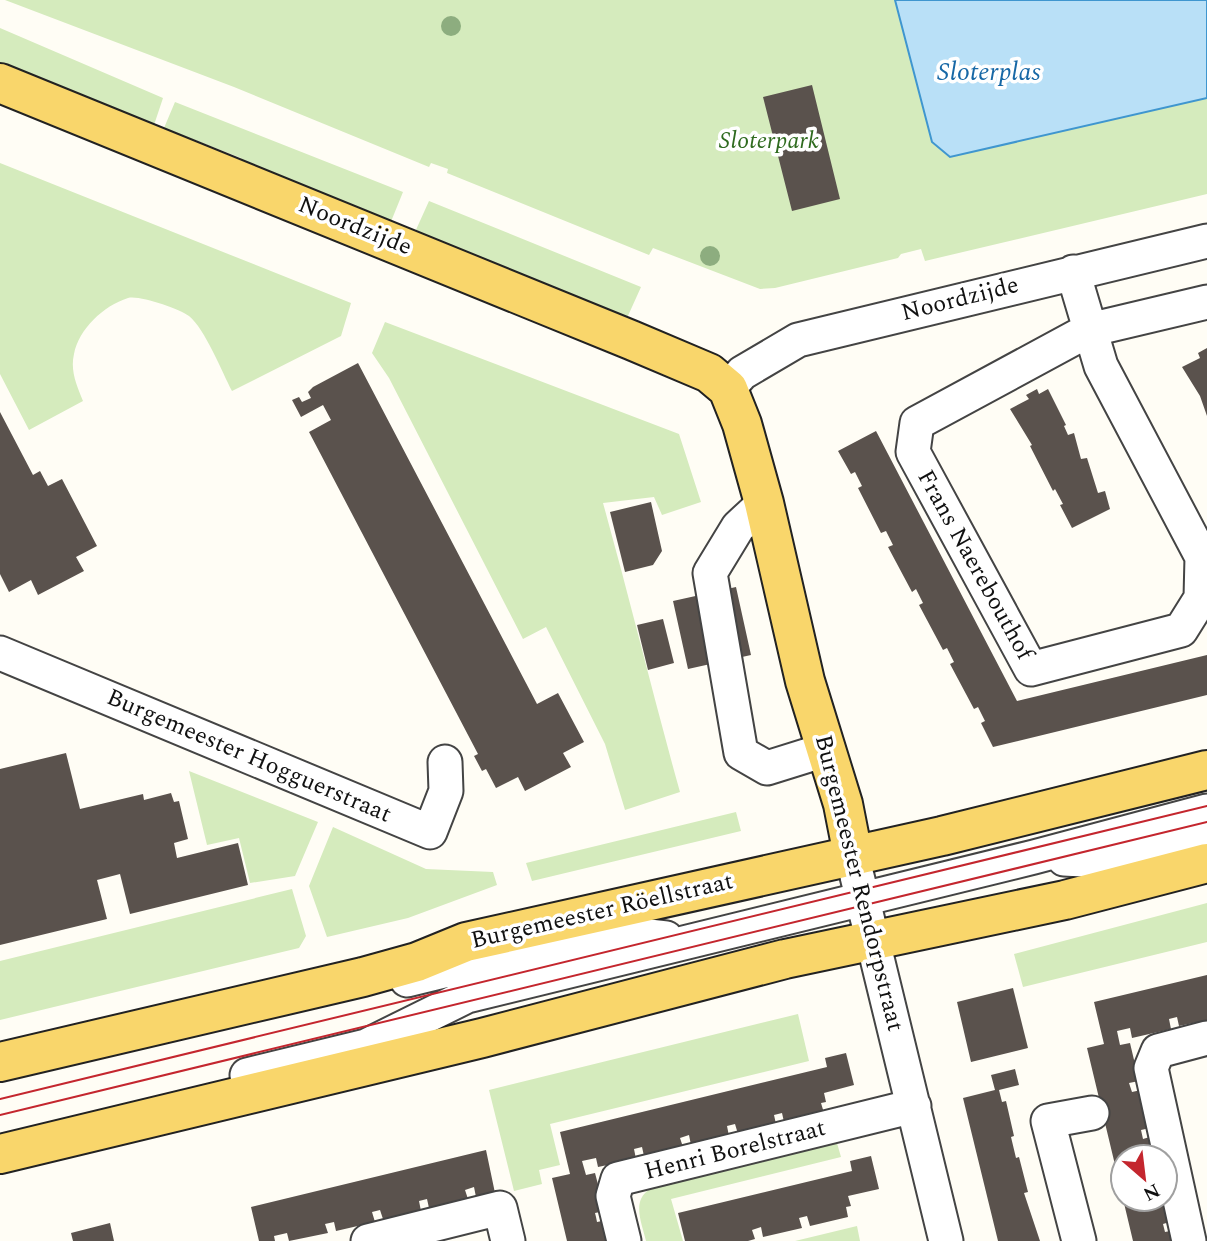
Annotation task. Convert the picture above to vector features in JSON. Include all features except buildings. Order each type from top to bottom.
[{"type":"main road","name":"Noordzijde","points":[[0,83],[719,381]]},
{"type":"main road","name":"Burgemeester Rendorpstraat","points":[[719,381],[742,424],[764,503],[805,681],[848,821],[852,855]]},
{"type":"main road","name":"Burgemeester Röellstraat","points":[[0,1062],[363,976],[417,962],[466,942],[852,855],[1207,770]]},
{"type":"main road","points":[[0,1154],[468,1041],[785,959],[1065,900],[1207,863]]},
{"type":"street","name":"Noordzijde","points":[[719,381],[742,373],[798,340],[1207,241]]},
{"type":"street","name":"Frans Naerebouthof","points":[[1073,272],[1088,330],[1101,366],[1202,557],[1201,598],[1181,630],[1031,669],[913,452],[917,423],[1088,330]]},
{"type":"street","points":[[1088,330],[1207,302]]},
{"type":"street","points":[[764,503],[738,527],[710,573],[741,752],[767,768],[828,749]]},
{"type":"street","name":"Burgemeester Hogguerstraat","points":[[0,653],[430,832],[446,791],[445,762]]},
{"type":"street","name":"Burgemeester Röellstraat","points":[[0,1135],[366,1046],[467,996],[1034,858],[1207,811]]},
{"type":"street","name":"Burgemeester Röellstraat","points":[[1034,858],[1119,862],[1207,841]]},
{"type":"street","name":"Burgemeester Rendorpstraat","points":[[852,855],[946,1241]]},
{"type":"street","name":"Burgemeester Röellstraat","points":[[0,1079],[606,931],[666,938],[678,943]]},
{"type":"street","points":[[1189,1241],[1151,1068],[1158,1051],[1207,1038]]},
{"type":"street","name":"Henri Borelstraat","points":[[624,1241],[613,1196],[618,1179],[914,1106]]},
{"type":"street","points":[[1079,1241],[1048,1121],[1092,1113]]},
{"type":"street","points":[[368,1241],[500,1208],[508,1241]]},
{"type":"green space","name":"Sloterpark","points":[[5,0],[1207,0],[1207,194],[925,261],[921,249],[901,254],[898,258],[775,288],[760,289],[653,248],[649,255],[447,173],[448,169],[431,163],[429,167],[234,87]]},
{"type":"green space","points":[[0,28],[163,98],[154,125],[70,92],[0,71]]},
{"type":"green space","points":[[175,102],[403,192],[390,224],[250,176],[241,158],[164,128]]},
{"type":"green space","points":[[0,163],[351,303],[341,336],[232,391],[207,340],[189,316],[159,303],[128,298],[93,320],[77,345],[73,360],[74,372],[83,401],[29,430],[0,374]]},
{"type":"green space","points":[[429,201],[641,287],[627,318],[415,232]]},
{"type":"green space","points":[[385,322],[679,434],[701,502],[662,515],[654,497],[603,503],[680,792],[625,810],[605,744],[546,627],[523,639],[389,378],[372,353]]},
{"type":"green space","points":[[189,771],[318,822],[295,876],[250,883],[239,838],[207,845]]},
{"type":"green space","points":[[736,812],[741,831],[532,881],[526,863]]},
{"type":"green space","points":[[333,827],[426,869],[493,872],[497,885],[408,918],[327,937],[309,886]]},
{"type":"green space","points":[[292,889],[306,936],[299,948],[0,1020],[0,961]]},
{"type":"green space","points":[[1207,903],[1207,942],[1023,987],[1014,954]]},
{"type":"green space","points":[[798,1014],[809,1061],[550,1124],[560,1165],[539,1170],[542,1184],[514,1191],[489,1090]]},
{"type":"green space","points":[[837,1143],[841,1157],[671,1199],[683,1241],[646,1241],[639,1206],[644,1194],[650,1189]]},
{"type":"green space","points":[[857,1226],[860,1241],[795,1241]]},
{"type":"water","name":"Sloterplas","points":[[895,0],[1207,0],[1207,98],[950,157],[932,142]]},
{"type":"tram line","points":[[0,1099],[1207,806]]},
{"type":"tram line","points":[[0,1115],[1207,822]]}]
